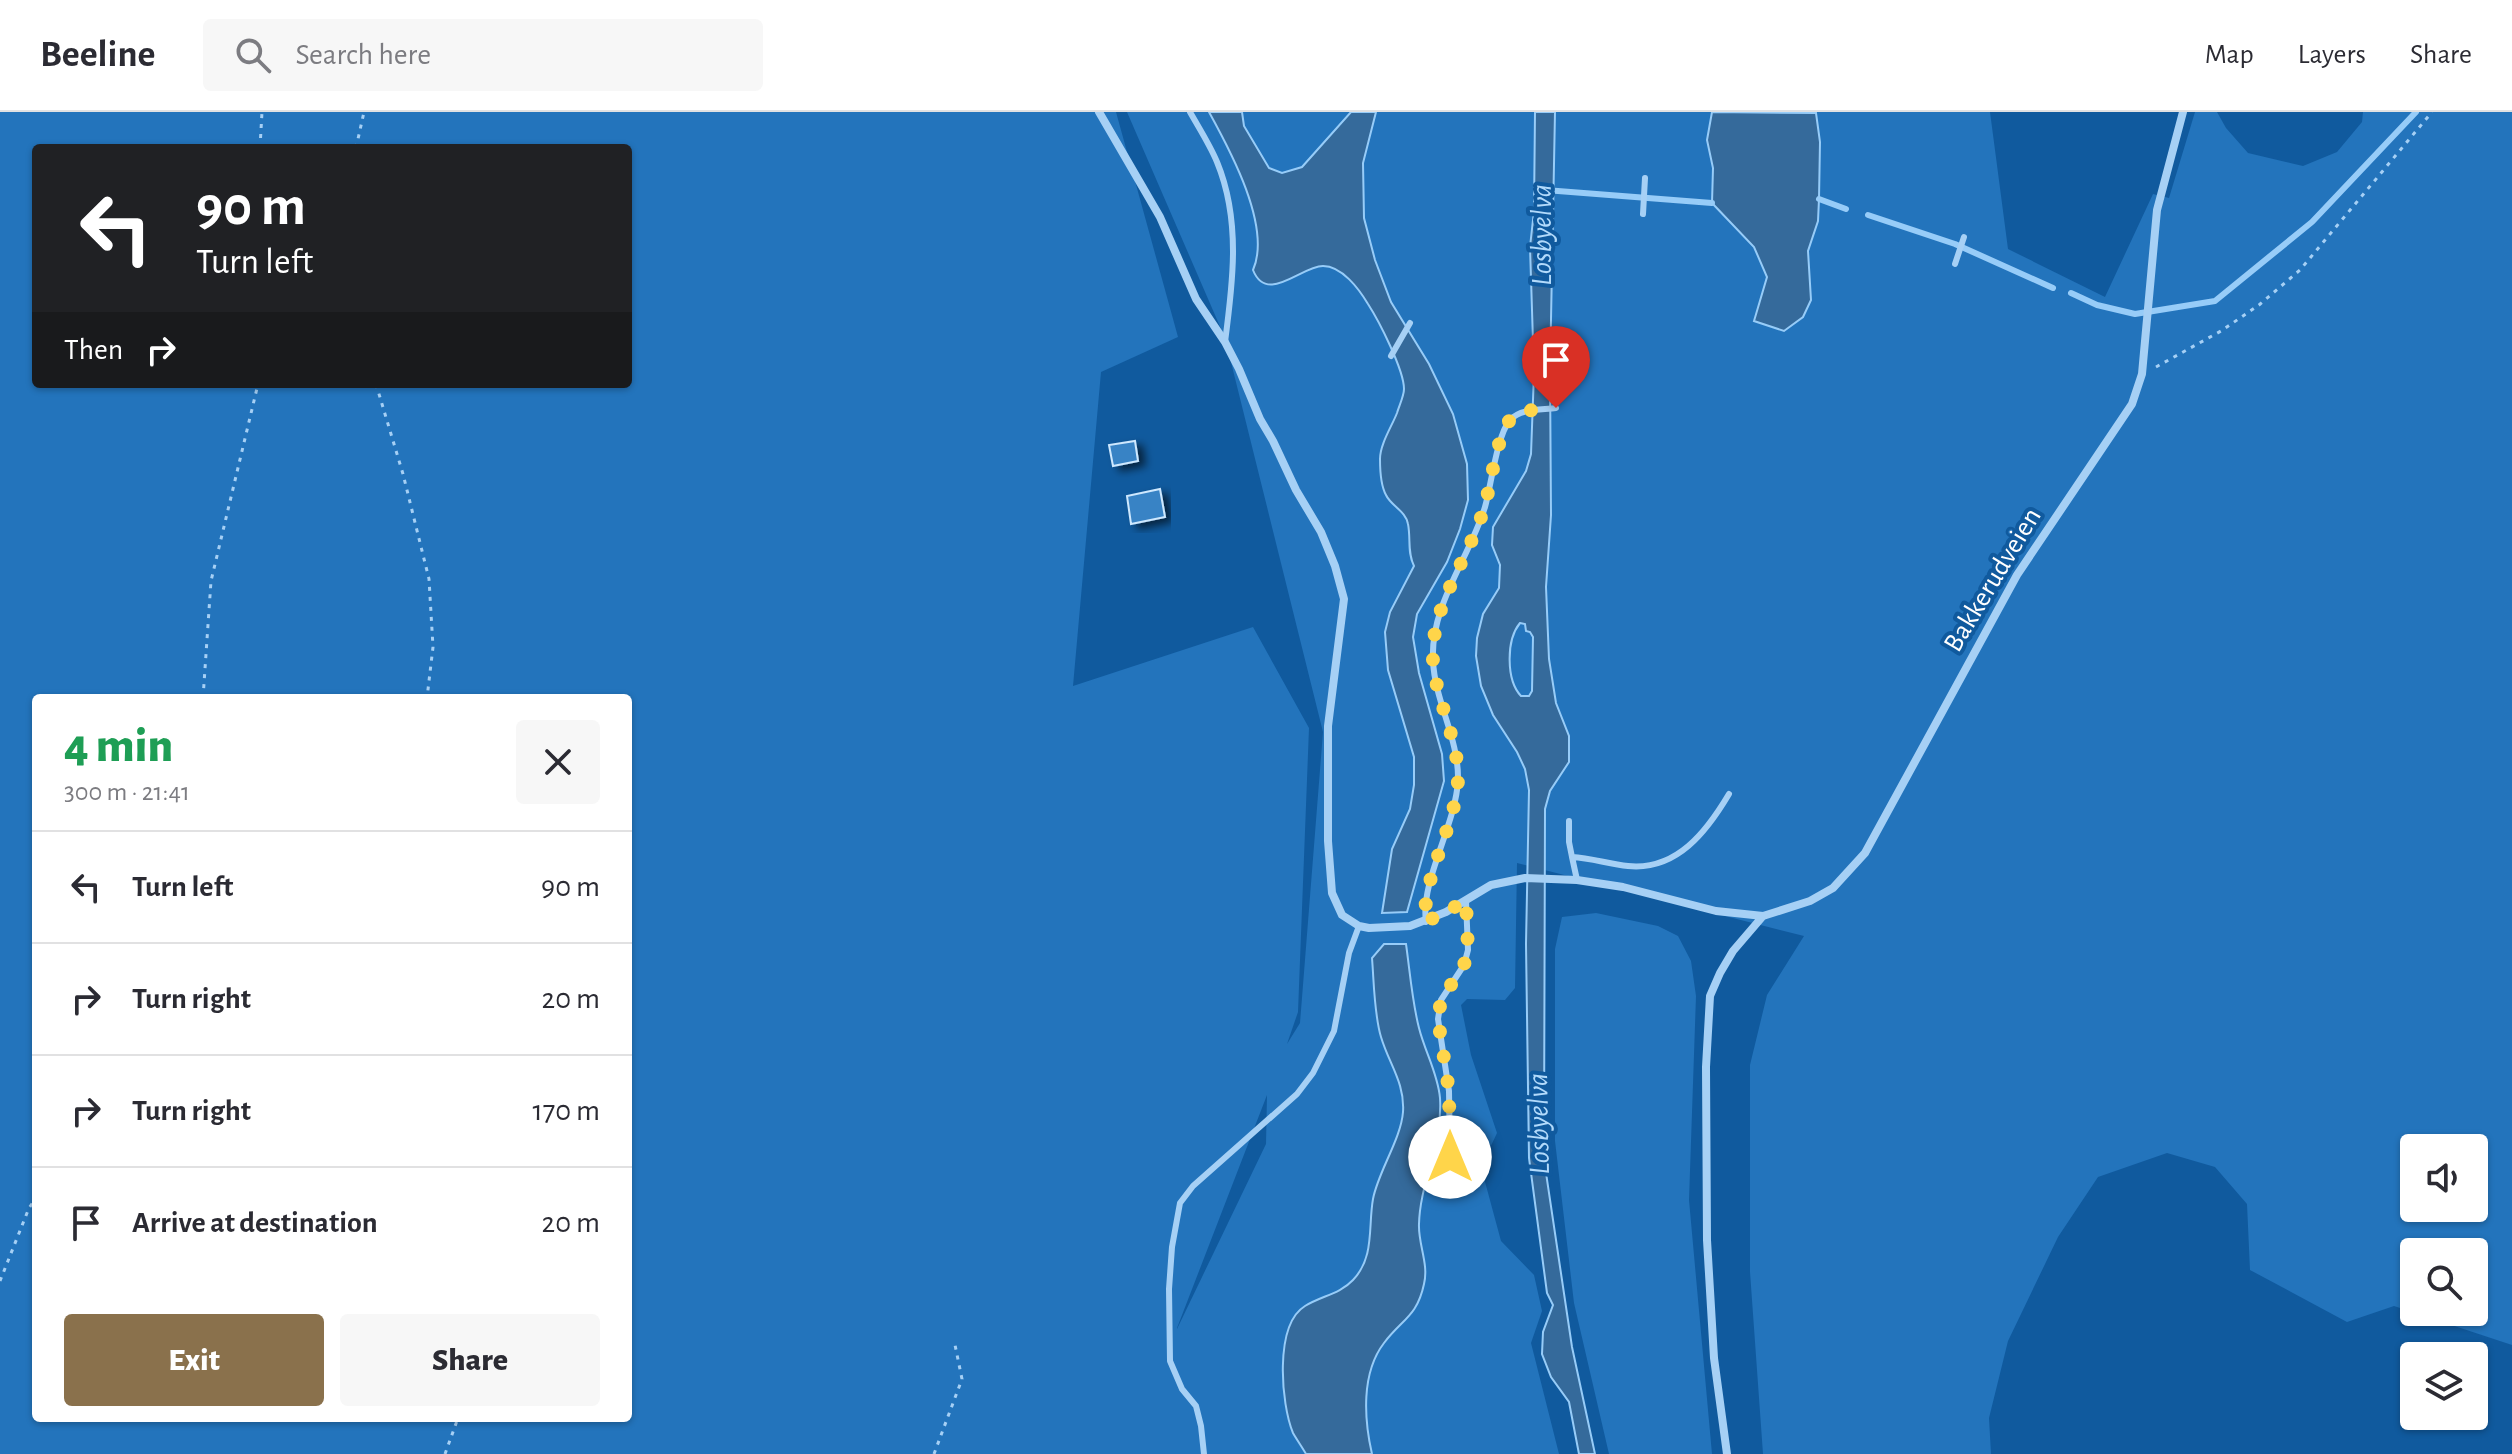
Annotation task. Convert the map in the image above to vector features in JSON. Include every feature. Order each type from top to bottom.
[{"type":"street","points":[[1099,112],[1160,217],[1196,299],[1225,342],[1296,490],[1321,532],[1335,566],[1344,599],[1328,726],[1328,841],[1332,893],[1342,915],[1359,926],[1394,928],[1426,922],[1491,885],[1525,878],[1555,878],[1623,887],[1716,911],[1763,916]]},
{"type":"street","name":"Bakkerudveien","points":[[1763,916],[1810,901],[1833,888],[1865,853],[2017,575],[2132,404],[2142,374],[2157,210],[2183,112]]},
{"type":"street","points":[[1727,1454],[1714,1358],[1707,1240],[1706,1067],[1710,996],[1733,951],[1763,916]]},
{"type":"lane","points":[[1190,112],[1216,160],[1228,194],[1233,270],[1225,342]]},
{"type":"lane","points":[[1643,214],[1645,178]]},
{"type":"lane","points":[[1955,264],[1964,237]]},
{"type":"lane","points":[[1391,356],[1410,323]]},
{"type":"lane","points":[[1426,922],[1426,898],[1451,817],[1458,780],[1454,743],[1433,663],[1434,630],[1479,526],[1506,426],[1525,411],[1556,408]]},
{"type":"lane","points":[[1572,857],[1629,866],[1668,860],[1691,845],[1710,825],[1729,794]]},
{"type":"lane","points":[[1569,821],[1577,880]]},
{"type":"lane","points":[[1450,1157],[1449,1091],[1438,1019],[1441,1000],[1464,965],[1468,950],[1466,901]]},
{"type":"lane","points":[[1204,1454],[1196,1406],[1182,1389],[1170,1361],[1169,1289],[1180,1203],[1193,1186],[1297,1094],[1313,1073],[1334,1031],[1349,953],[1359,926]]},
{"type":"path","points":[[260,144],[262,112]]},
{"type":"path","points":[[357,144],[364,112]]},
{"type":"path","points":[[2142,374],[2221,331],[2259,305],[2300,270],[2432,112]]},
{"type":"path","points":[[203,694],[211,581],[257,388]]},
{"type":"path","points":[[377,388],[429,579],[433,647],[427,694]]},
{"type":"path","points":[[0,1281],[32,1204]]},
{"type":"path","points":[[934,1454],[962,1379],[954,1340]]},
{"type":"path","points":[[445,1454],[457,1422]]},
{"type":"shaded area","points":[[0,112],[1116,112],[1178,337],[1101,372],[1073,686],[1253,627],[1309,728],[1298,1012],[1287,1044],[1300,1023],[1323,732],[1225,338],[1127,112],[1990,112],[2008,249],[2105,297],[2153,194],[2169,198],[2195,112],[2217,112],[2226,128],[2248,153],[2303,166],[2337,152],[2362,122],[2363,112],[2512,112],[2512,1345],[2455,1326],[2488,1326],[2488,1238],[2400,1238],[2400,1308],[2394,1306],[2347,1322],[2250,1270],[2247,1204],[2215,1167],[2167,1153],[2098,1177],[2058,1237],[2008,1341],[1989,1418],[1991,1454],[1763,1454],[1750,1272],[1750,1065],[1767,995],[1804,936],[1517,863],[1515,988],[1505,1000],[1467,999],[1461,1005],[1471,1055],[1497,1133],[1481,1167],[1501,1241],[1534,1275],[1542,1311],[1531,1343],[1559,1454],[0,1454]],"holes":[[[1267,1095],[1266,1144],[1177,1329],[1177,1328]]]},
{"type":"shaded area","points":[[1596,913],[1658,926],[1678,936],[1691,961],[1696,996],[1689,1200],[1712,1454],[1609,1454],[1574,1303],[1555,1141],[1555,949],[1562,917]]},
{"type":"water","points":[[1209,112],[1242,112],[1244,126],[1269,168],[1282,173],[1302,167],[1351,112],[1376,112],[1363,163],[1364,218],[1391,302],[1429,364],[1453,414],[1467,464],[1468,500],[1460,529],[1447,562],[1417,614],[1413,637],[1419,673],[1442,754],[1444,781],[1407,912],[1382,913],[1392,849],[1410,809],[1414,785],[1414,757],[1388,670],[1385,632],[1390,612],[1414,566],[1407,519],[1386,495],[1380,463],[1382,447],[1403,395],[1403,381],[1373,312],[1343,274],[1323,266],[1276,284],[1259,280],[1253,270],[1257,233],[1253,211],[1237,167]]},
{"type":"water","name":"Losbyelva","points":[[1535,112],[1555,112],[1550,372],[1551,515],[1546,587],[1549,659],[1556,703],[1569,736],[1569,762],[1550,791],[1545,809],[1544,1145],[1572,1347],[1595,1454],[1579,1454],[1569,1402],[1551,1377],[1542,1354],[1543,1332],[1553,1305],[1547,1293],[1529,1158],[1526,944],[1529,790],[1525,769],[1493,715],[1481,686],[1476,656],[1483,614],[1499,588],[1500,565],[1492,545],[1493,527],[1526,471],[1531,454],[1534,373],[1530,247],[1534,211]],"holes":[[[1520,623],[1525,624],[1526,631],[1533,637],[1532,691],[1529,696],[1521,696],[1510,670],[1512,639]]]},
{"type":"water","points":[[1712,112],[1816,113],[1820,142],[1819,199],[1818,221],[1808,251],[1811,300],[1803,317],[1784,331],[1754,321],[1767,277],[1754,247],[1712,203],[1713,168],[1707,140]]},
{"type":"water","points":[[1384,944],[1406,944],[1417,1018],[1440,1098],[1438,1131],[1420,1208],[1425,1276],[1417,1304],[1384,1343],[1371,1368],[1366,1411],[1372,1454],[1306,1454],[1293,1433],[1285,1404],[1283,1366],[1288,1330],[1305,1306],[1342,1289],[1360,1271],[1368,1251],[1373,1199],[1403,1112],[1402,1092],[1381,1037],[1376,1008],[1372,958]]},
{"type":"building","points":[[1135,441],[1138,461],[1113,466],[1109,445]]},
{"type":"building","points":[[1160,489],[1165,517],[1131,524],[1127,496]]},
{"type":"waterway","points":[[2071,293],[2097,305],[2135,314],[2215,301],[2312,222],[2416,112]]},
{"type":"waterway","name":"Losbyelva","points":[[1545,190],[1712,203]]},
{"type":"waterway","points":[[1819,199],[1846,209]]},
{"type":"waterway","points":[[1868,215],[1955,244],[2053,288]]},
{"type":"route","points":[[1450,1157],[1449,1091],[1438,1019],[1441,1000],[1464,965],[1468,950],[1468,915],[1466,901],[1426,922],[1426,898],[1451,817],[1458,780],[1454,743],[1433,663],[1434,630],[1479,526],[1506,426],[1525,411],[1556,408]]}]
